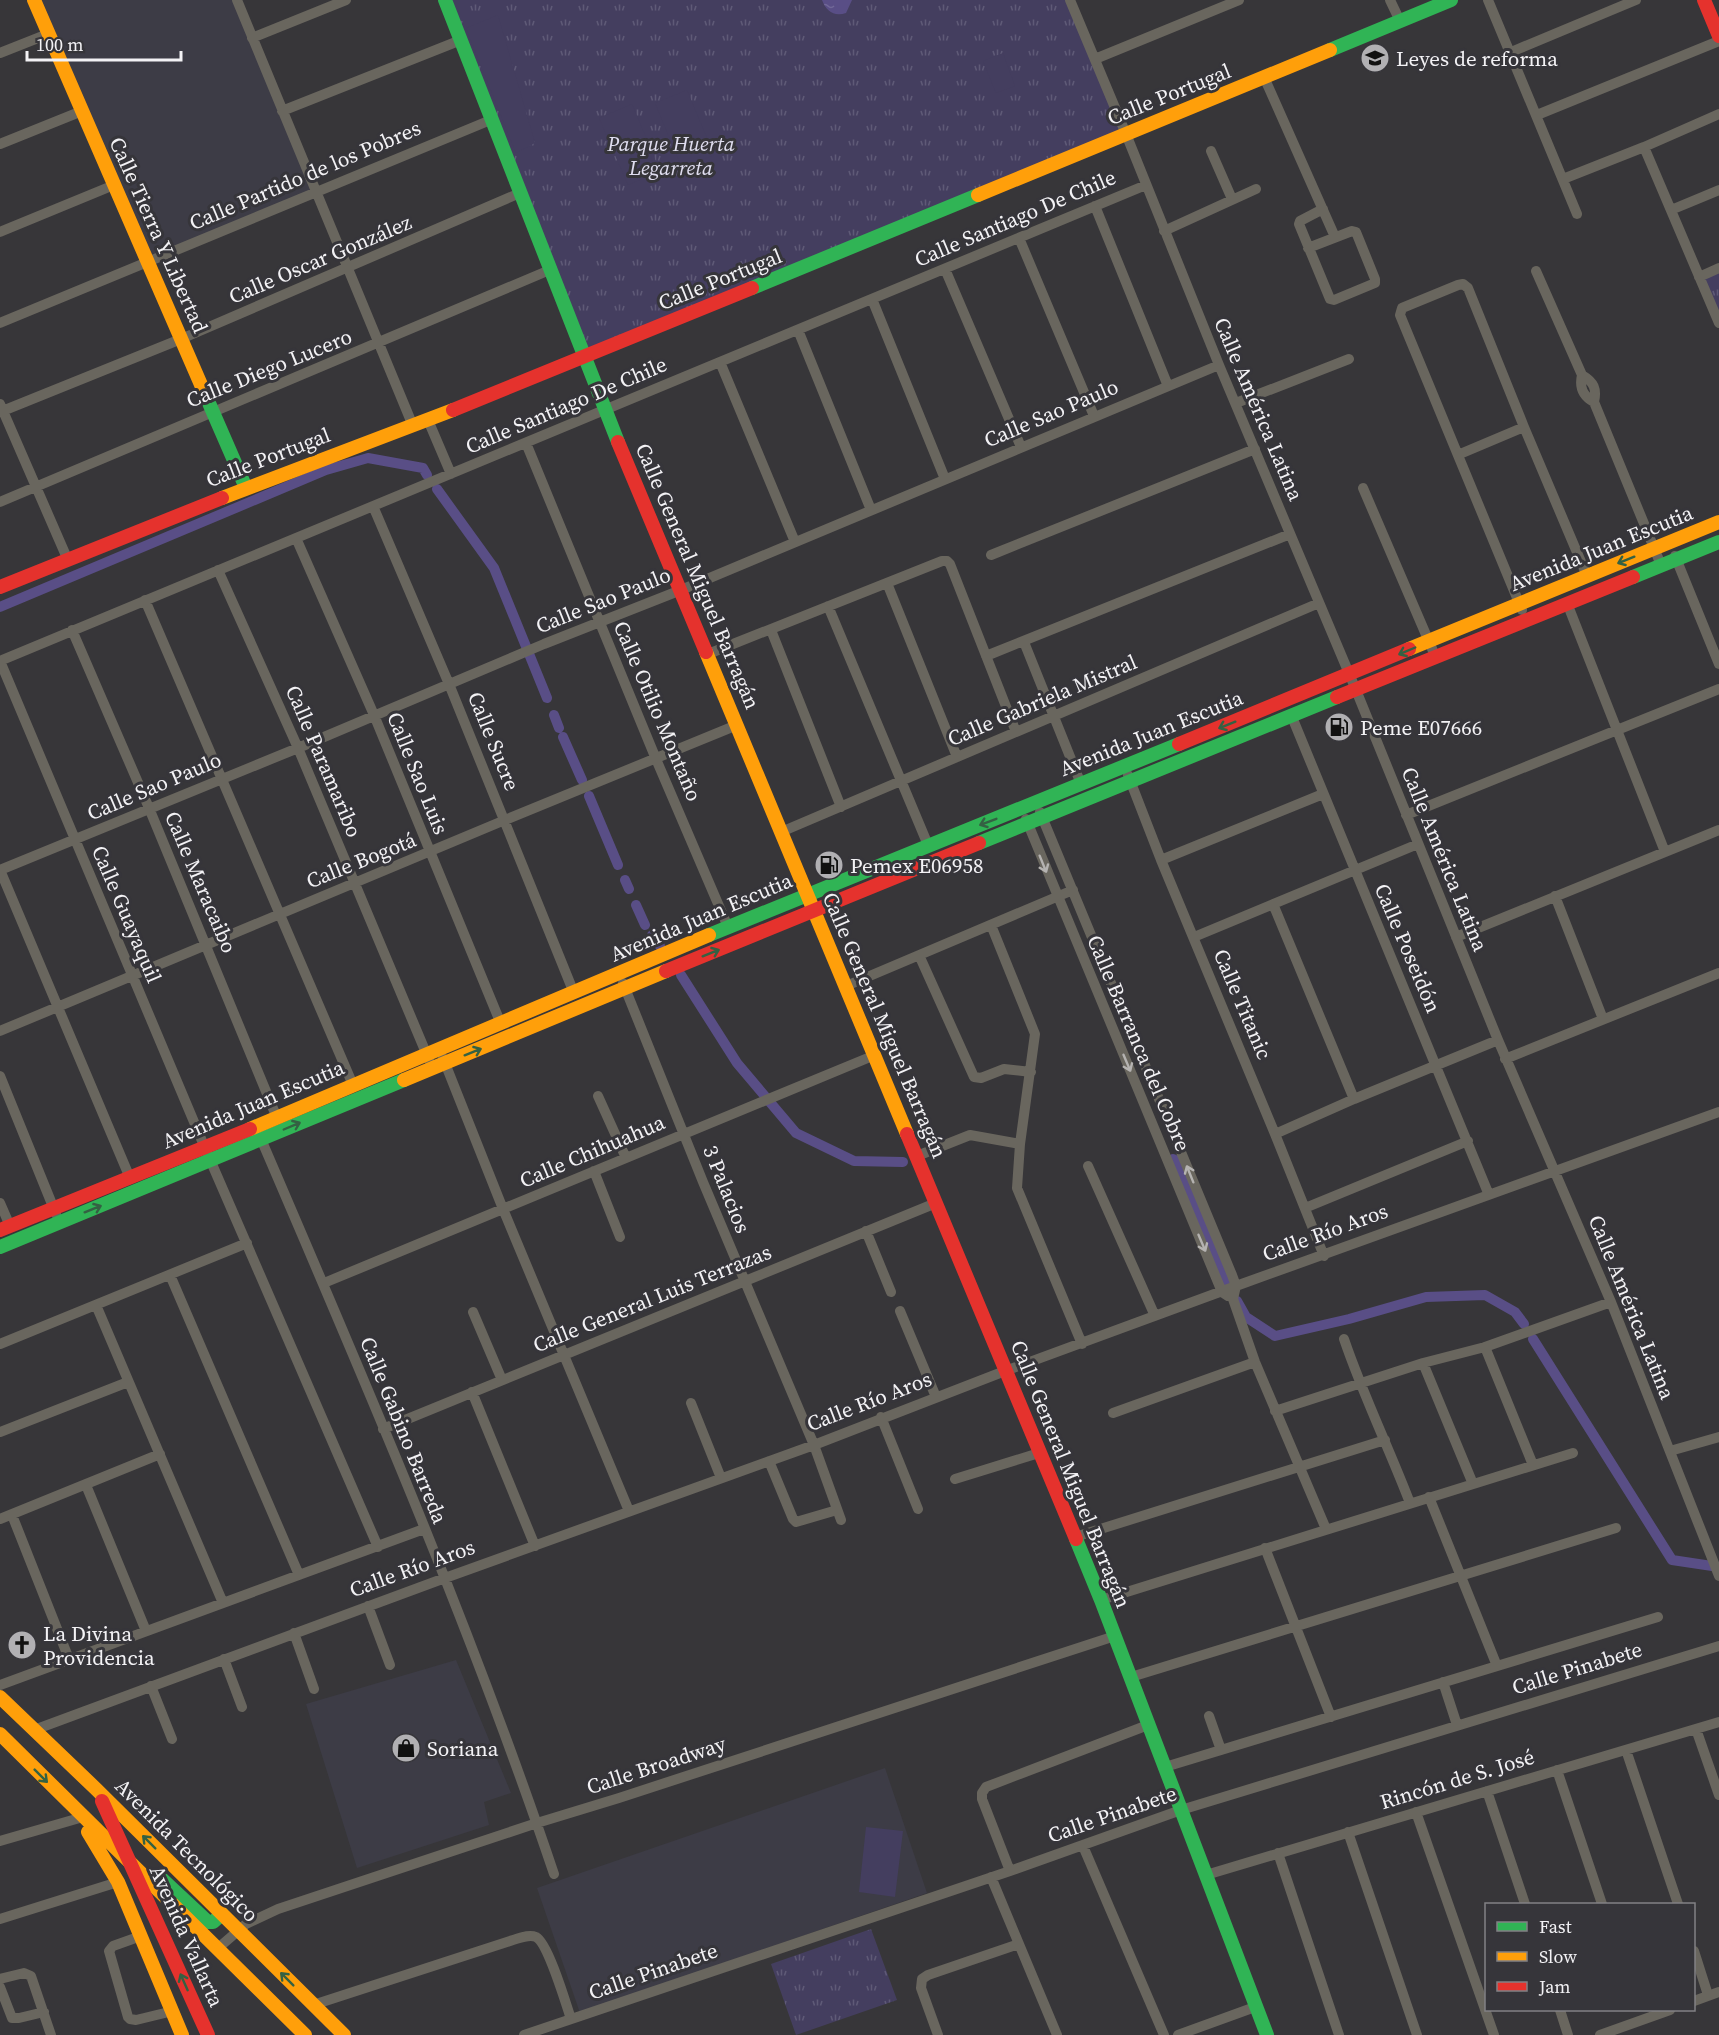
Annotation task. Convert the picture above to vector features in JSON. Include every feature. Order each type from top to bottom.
[{"type":"main road","name":"Calle Tierra Y Libertad","points":[[34,0],[246,488]]},
{"type":"main road","name":"Calle General Miguel Barragán","points":[[445,0],[552,269],[605,410],[1101,1600],[1267,2035]]},
{"type":"main road","name":"Calle Portugal","points":[[0,587],[67,558],[413,426],[584,357],[1452,0]]},
{"type":"main road","points":[[1704,0],[1719,36]]},
{"type":"main road","name":"Avenida Juan Escutia","points":[[435,1062],[440,1049],[728,927],[1125,767],[1719,522]]},
{"type":"main road","name":"Avenida Juan Escutia","points":[[5,1228],[130,1178],[261,1139],[435,1062],[644,981],[1719,542]]},
{"type":"main road","points":[[673,951],[680,966]]},
{"type":"main road","points":[[637,966],[644,981]]},
{"type":"main road","name":"Avenida Juan Escutia","points":[[0,1247],[208,1154],[277,1118],[353,1085],[435,1062]]},
{"type":"main road","name":"Avenida Tecnológico","points":[[0,1697],[344,2035]]},
{"type":"main road","points":[[3,1742],[83,1817],[305,2035]]},
{"type":"main road","name":"Avenida Vallarta","points":[[96,1789],[208,2035]]},
{"type":"main road","name":"Avenida Vallarta","points":[[83,1817],[88,1831],[118,1882],[182,2035]]},
{"type":"main road","points":[[141,1875],[151,1874],[162,1879],[208,1922],[213,1922],[222,1914]]},
{"type":"street","points":[[237,0],[413,426]]},
{"type":"street","points":[[252,38],[346,0]]},
{"type":"street","name":"Calle América Latina","points":[[1070,0],[1219,365],[1350,675],[1505,1059],[1611,1302],[1718,1575]]},
{"type":"street","points":[[1095,59],[1239,0]]},
{"type":"street","points":[[1390,0],[1400,21]]},
{"type":"street","points":[[1488,0],[1577,214]]},
{"type":"street","points":[[1511,52],[1636,0]]},
{"type":"street","points":[[0,53],[48,34]]},
{"type":"street","points":[[282,111],[461,40]]},
{"type":"street","points":[[1537,115],[1719,40]]},
{"type":"street","points":[[1264,77],[1335,237]]},
{"type":"street","points":[[0,144],[82,111]]},
{"type":"street","points":[[1563,178],[1644,147],[1719,114]]},
{"type":"street","name":"Calle Partido de los Pobres","points":[[0,323],[493,119]]},
{"type":"street","points":[[1644,147],[1719,323]]},
{"type":"street","points":[[1211,151],[1232,199]]},
{"type":"street","points":[[0,232],[114,185]]},
{"type":"street","name":"Calle Santiago De Chile","points":[[0,661],[1146,185]]},
{"type":"street","points":[[1164,231],[1256,189]]},
{"type":"street","points":[[1671,210],[1719,190]]},
{"type":"street","name":"Calle Oscar González","points":[[1,409],[181,339],[520,193]]},
{"type":"street","points":[[1095,206],[1168,386]]},
{"type":"street","points":[[1308,248],[1352,231],[1357,233],[1375,279],[1373,285],[1332,300],[1308,248],[1299,223],[1323,209]]},
{"type":"street","points":[[1019,238],[1094,416]]},
{"type":"street","points":[[1699,277],[1719,268]]},
{"type":"street","name":"Calle Diego Lucero","points":[[0,502],[213,411],[379,344],[552,269]]},
{"type":"street","points":[[945,269],[1021,447]]},
{"type":"street","points":[[1536,271],[1582,375],[1582,392],[1594,402],[1661,565]]},
{"type":"street","points":[[1526,619],[1400,310],[1402,308],[1463,284],[1468,288],[1587,576]]},
{"type":"street","points":[[872,299],[945,479]]},
{"type":"street","points":[[798,330],[871,510]]},
{"type":"street","points":[[1236,403],[1349,359]]},
{"type":"street","points":[[720,362],[795,542]]},
{"type":"street","name":"Calle Sao Paulo","points":[[0,870],[517,655],[681,590],[1219,365]]},
{"type":"street","points":[[1,409],[67,558]]},
{"type":"street","points":[[428,420],[451,474]]},
{"type":"street","points":[[1460,454],[1524,428]]},
{"type":"street","name":"Calle Otilio Montaño","points":[[526,443],[728,927]]},
{"type":"street","points":[[991,555],[1255,449]]},
{"type":"street","points":[[1363,488],[1436,658]]},
{"type":"street","name":"Calle Sucre","points":[[373,506],[449,684],[574,993]]},
{"type":"street","points":[[986,656],[1290,534]]},
{"type":"street","name":"Calle Sao Luis","points":[[296,538],[374,716],[501,1024]]},
{"type":"street","points":[[1670,543],[1719,664]]},
{"type":"street","points":[[708,654],[942,561],[947,561],[1016,732]]},
{"type":"street","name":"Calle Paramaribo","points":[[218,570],[298,748],[355,883],[503,1209],[630,1511]]},
{"type":"street","points":[[887,583],[957,757]]},
{"type":"street","points":[[145,600],[353,1085]]},
{"type":"street","name":"Calle Gabriela Mistral","points":[[781,832],[1319,603]]},
{"type":"street","points":[[1567,603],[1665,852]]},
{"type":"street","points":[[828,606],[928,845]]},
{"type":"street","name":"Calle Maracaibo","points":[[72,630],[207,945],[277,1118]]},
{"type":"street","points":[[771,630],[841,807]]},
{"type":"street","points":[[1024,642],[1081,784]]},
{"type":"street","name":"Calle Guayaquil","points":[[0,661],[208,1154],[378,1547]]},
{"type":"street","points":[[1406,815],[1719,688]]},
{"type":"street","name":"Calle Poseidón","points":[[1292,717],[1489,1195]]},
{"type":"street","name":"Calle Bogotá","points":[[0,1031],[737,725]]},
{"type":"street","name":"Calle Titanic","points":[[1125,767],[1324,1256]]},
{"type":"street","points":[[1161,860],[1323,794]]},
{"type":"street","name":"Calle Barranca del Cobre","points":[[1036,803],[1236,1286]]},
{"type":"street","name":"Calle Barranca del Cobre","points":[[1021,809],[1222,1292]]},
{"type":"street","points":[[1456,937],[1719,830]]},
{"type":"street","points":[[1194,937],[1418,844]]},
{"type":"street","points":[[0,870],[130,1178]]},
{"type":"street","points":[[846,986],[1073,891]]},
{"type":"street","points":[[1556,897],[1603,1019]]},
{"type":"street","points":[[1273,904],[1354,1098]]},
{"type":"street","points":[[991,925],[1035,1030],[1020,1144],[1017,1184],[1019,1194],[1082,1344]]},
{"type":"street","points":[[919,955],[974,1077],[981,1078],[1004,1069],[1031,1071]]},
{"type":"street","points":[[1505,1059],[1719,973]]},
{"type":"street","name":"3 Palacios","points":[[619,974],[683,1134],[814,1445],[839,1515],[796,1522],[769,1461]]},
{"type":"street","points":[[1115,1036],[1130,1029]]},
{"type":"street","points":[[1275,1134],[1354,1098],[1498,1040]]},
{"type":"street","name":"Calle Chihuahua","points":[[324,1283],[875,1055]]},
{"type":"street","points":[[0,1076],[59,1222]]},
{"type":"street","points":[[598,1096],[626,1158]]},
{"type":"street","name":"Calle Río Aros","points":[[33,1730],[814,1445],[881,1417],[1236,1286],[1719,1112]]},
{"type":"street","points":[[917,1156],[970,1135],[1020,1144]]},
{"type":"street","points":[[1160,1142],[1175,1136]]},
{"type":"street","name":"Calle Gabino Barreda","points":[[261,1139],[324,1283],[445,1578],[554,1874]]},
{"type":"street","points":[[1305,1208],[1468,1142]]},
{"type":"street","points":[[1088,1166],[1155,1316]]},
{"type":"street","points":[[594,1171],[620,1237]]},
{"type":"street","points":[[0,1203],[5,1228]]},
{"type":"street","name":"Calle General Luis Terrazas","points":[[383,1429],[936,1203]]},
{"type":"street","points":[[866,1231],[891,1292]]},
{"type":"street","points":[[0,1344],[247,1243]]},
{"type":"street","points":[[170,1275],[299,1575]]},
{"type":"street","points":[[1236,1286],[1233,1299],[1255,1362],[1326,1529]]},
{"type":"street","points":[[1222,1292],[1233,1299]]},
{"type":"street","points":[[1275,1411],[1423,1363],[1485,1347],[1611,1302]]},
{"type":"street","points":[[96,1305],[223,1603]]},
{"type":"street","points":[[900,1311],[936,1397]]},
{"type":"street","points":[[474,1312],[502,1380]]},
{"type":"street","points":[[1344,1339],[1359,1384],[1385,1440],[1410,1503]]},
{"type":"street","points":[[1485,1347],[1533,1465]]},
{"type":"street","points":[[1113,1413],[1255,1362]]},
{"type":"street","points":[[1423,1363],[1473,1484]]},
{"type":"street","points":[[0,1432],[128,1382]]},
{"type":"street","points":[[472,1392],[535,1545]]},
{"type":"street","points":[[691,1403],[721,1478]]},
{"type":"street","points":[[881,1417],[918,1509]]},
{"type":"street","points":[[1670,1451],[1719,1437]]},
{"type":"street","points":[[1075,1537],[1385,1440]]},
{"type":"street","points":[[955,1479],[1039,1453]]},
{"type":"street","points":[[1101,1600],[1573,1453]]},
{"type":"street","points":[[0,1520],[160,1454]]},
{"type":"street","points":[[86,1485],[146,1631]]},
{"type":"street","points":[[1429,1497],[1497,1666]]},
{"type":"street","points":[[12,1515],[69,1659]]},
{"type":"street","points":[[1131,1677],[1616,1528]]},
{"type":"street","points":[[0,1685],[424,1529]]},
{"type":"street","points":[[1264,1548],[1331,1717]]},
{"type":"street","points":[[368,1606],[390,1665]]},
{"type":"street","points":[[1164,1767],[1658,1617]]},
{"type":"street","points":[[294,1633],[314,1689]]},
{"type":"street","name":"Calle Broadway","points":[[217,1949],[237,1930],[255,1919],[278,1910],[537,1823],[631,1795],[1115,1636]]},
{"type":"street","name":"Calle Pinabete","points":[[524,2035],[1010,1871],[1181,1810],[1719,1646]]},
{"type":"street","points":[[224,1659],[242,1707]]},
{"type":"street","points":[[1443,1682],[1457,1725]]},
{"type":"street","points":[[151,1686],[172,1739]]},
{"type":"street","points":[[1209,1716],[1221,1750]]},
{"type":"street","name":"Rincón de S. José","points":[[1206,1875],[1719,1722]]},
{"type":"street","points":[[1010,1871],[982,1799],[983,1790],[994,1782],[1148,1725]]},
{"type":"street","points":[[1696,1729],[1719,1795]]},
{"type":"street","points":[[1626,1750],[1677,1903]]},
{"type":"street","points":[[1557,1770],[1601,1903]]},
{"type":"street","points":[[1487,1791],[1524,1903]]},
{"type":"street","points":[[1416,1812],[1485,2009]]},
{"type":"street","points":[[0,1841],[83,1817]]},
{"type":"street","points":[[1348,1832],[1417,2035]]},
{"type":"street","points":[[1083,1845],[1164,2035]]},
{"type":"street","points":[[1278,1853],[1339,2035]]},
{"type":"street","points":[[991,1877],[1057,2035]]},
{"type":"street","points":[[0,1919],[118,1882]]},
{"type":"street","points":[[141,1936],[113,1946],[109,1951],[128,2017],[136,2020],[172,2011]]},
{"type":"street","points":[[313,2005],[526,1936],[535,1937],[543,1944],[571,2019]]},
{"type":"street","points":[[938,2035],[921,1988],[922,1979],[1019,1944]]},
{"type":"street","points":[[1695,1953],[1714,1994],[1695,2001]]},
{"type":"street","points":[[0,1980],[21,1974],[31,1976],[51,2035]]},
{"type":"street","points":[[0,1987],[12,2018],[44,2012]]},
{"type":"street","points":[[1178,2035],[1256,2007]]},
{"type":"street","points":[[1486,2011],[1494,2035]]},
{"type":"street","points":[[1560,2011],[1568,2035]]},
{"type":"street","points":[[1600,2035],[1639,2015],[1664,2011]]},
{"type":"shaded area","points":[[33,0],[237,0],[316,192],[148,262]]},
{"type":"shaded area","name":"Soriana","points":[[456,1660],[511,1793],[484,1802],[489,1825],[357,1868],[306,1704]]},
{"type":"shaded area","points":[[885,1768],[927,1893],[580,2013],[537,1888]]},
{"type":"green space","name":"Parque Huerta Legarreta","points":[[445,0],[1070,0],[1126,134],[584,357]]},
{"type":"green space","points":[[498,15],[535,143],[516,153],[466,28]]},
{"type":"green space","points":[[1003,53],[1015,86],[996,93],[983,61]]},
{"type":"green space","points":[[687,90],[714,155],[682,168],[655,103]]},
{"type":"green space","points":[[632,104],[660,171],[628,185],[599,118]]},
{"type":"green space","points":[[1719,268],[1719,323],[1699,277]]},
{"type":"green space","points":[[866,1827],[903,1831],[895,1897],[859,1892]]},
{"type":"green space","points":[[871,1929],[897,2000],[796,2035],[771,1964]]},
{"type":"water","points":[[822,0],[852,0],[846,13],[834,14],[828,10]]},
{"type":"waterway","points":[[0,607],[326,470],[368,458],[423,468],[427,475]]},
{"type":"waterway","points":[[437,489],[494,568],[547,698]]},
{"type":"waterway","points":[[554,715],[559,728]]},
{"type":"waterway","points":[[563,737],[582,780]]},
{"type":"waterway","points":[[589,796],[618,865]]},
{"type":"waterway","points":[[625,880],[629,889]]},
{"type":"waterway","points":[[636,905],[645,925]]},
{"type":"waterway","points":[[652,935],[660,946]]},
{"type":"waterway","points":[[681,975],[737,1063],[796,1133],[854,1161],[903,1162]]},
{"type":"waterway","points":[[1173,1159],[1220,1268],[1231,1288]]},
{"type":"waterway","points":[[1237,1301],[1246,1317],[1275,1336],[1349,1319],[1426,1297],[1485,1295],[1515,1312],[1524,1324]]},
{"type":"waterway","points":[[1533,1339],[1672,1560],[1719,1567]]},
{"type":"traffic: fast","points":[[445,0],[618,442]]},
{"type":"traffic: fast","points":[[1330,50],[1451,0]]},
{"type":"traffic: fast","points":[[752,288],[978,195]]},
{"type":"traffic: fast","points":[[202,387],[246,488]]},
{"type":"traffic: fast","points":[[1633,577],[1719,542]]},
{"type":"traffic: fast","points":[[979,843],[1337,697]]},
{"type":"traffic: fast","points":[[709,935],[1179,744]]},
{"type":"traffic: fast","points":[[0,1247],[404,1080]]},
{"type":"traffic: fast","points":[[1076,1539],[1267,2035]]},
{"type":"traffic: fast","points":[[151,1875],[162,1879],[208,1922],[213,1922],[222,1914]]},
{"type":"traffic: slow","points":[[34,0],[202,387]]},
{"type":"traffic: slow","points":[[978,195],[1330,50]]},
{"type":"traffic: slow","points":[[222,498],[453,410]]},
{"type":"traffic: slow","points":[[1409,649],[1719,522]]},
{"type":"traffic: slow","points":[[706,652],[907,1134]]},
{"type":"traffic: slow","points":[[250,1129],[709,935]]},
{"type":"traffic: slow","points":[[404,1080],[666,971]]},
{"type":"traffic: slow","points":[[0,1697],[344,2035]]},
{"type":"traffic: slow","points":[[0,1734],[305,2035]]},
{"type":"traffic: slow","points":[[88,1832],[118,1882],[182,2035]]},
{"type":"traffic: jam","points":[[1704,0],[1719,36]]},
{"type":"traffic: jam","points":[[453,410],[752,288]]},
{"type":"traffic: jam","points":[[618,442],[706,652]]},
{"type":"traffic: jam","points":[[0,587],[222,498]]},
{"type":"traffic: jam","points":[[1337,697],[1633,577]]},
{"type":"traffic: jam","points":[[1179,744],[1409,649]]},
{"type":"traffic: jam","points":[[666,971],[979,843]]},
{"type":"traffic: jam","points":[[0,1230],[250,1129]]},
{"type":"traffic: jam","points":[[907,1134],[1076,1539]]},
{"type":"traffic: jam","points":[[102,1801],[208,2035]]},
{"type":"place","name":"Leyes de reforma","points":[[1375,58]]},
{"type":"place","name":"Peme E07666","points":[[1339,727]]},
{"type":"place","name":"Pemex E06958","points":[[829,865]]},
{"type":"place","name":"La Divina Providencia","points":[[22,1645]]},
{"type":"place","name":"Soriana","points":[[406,1748]]}]
